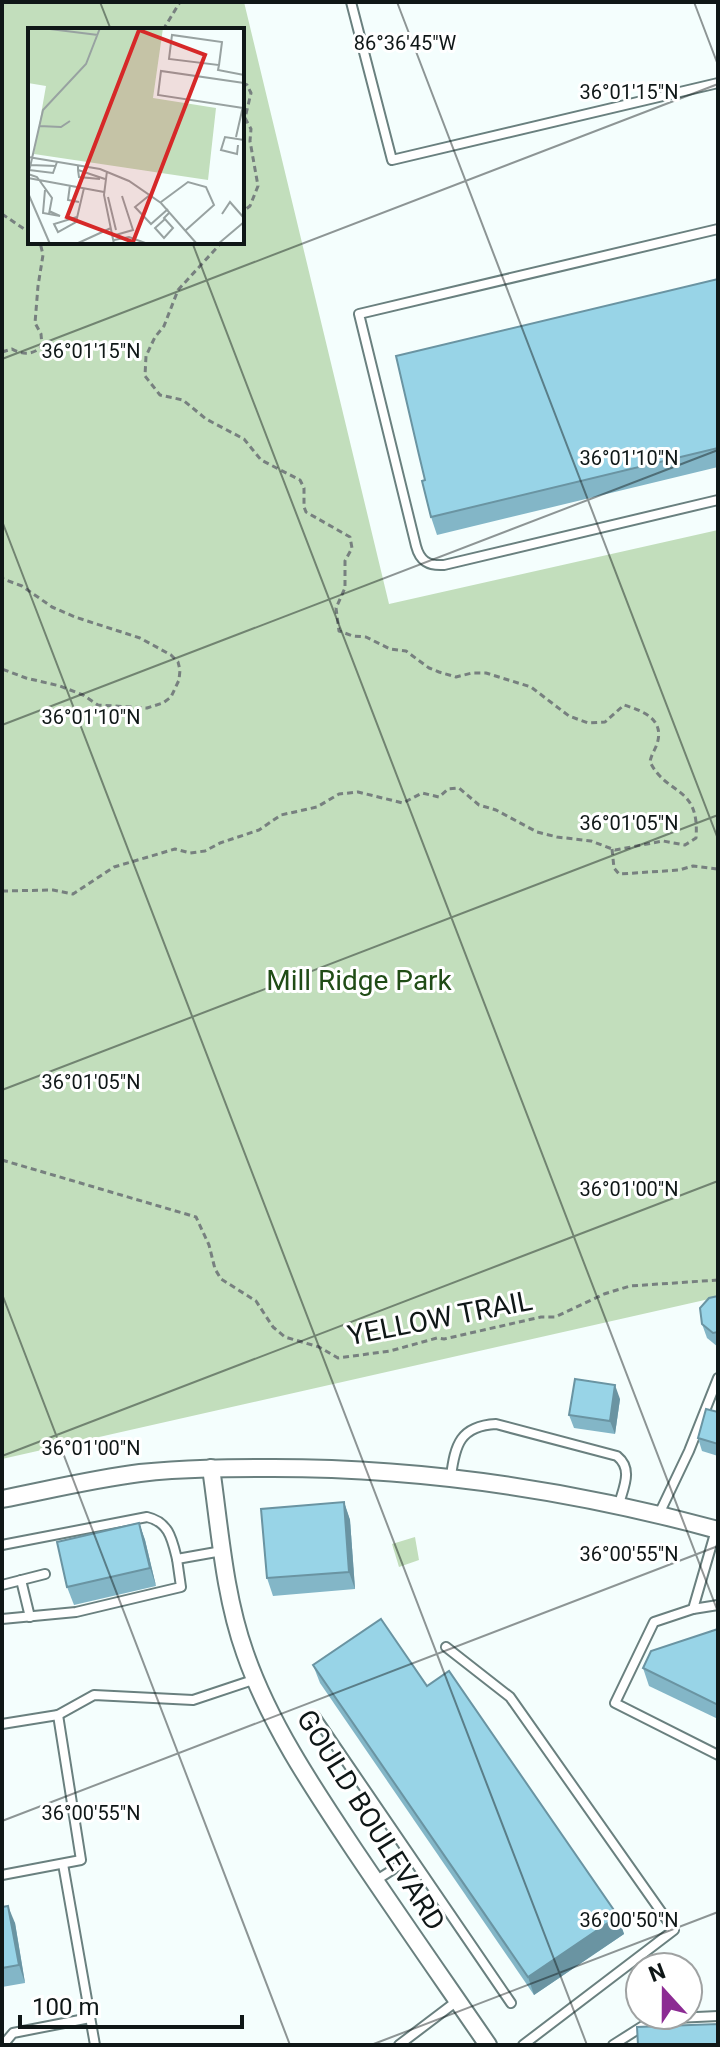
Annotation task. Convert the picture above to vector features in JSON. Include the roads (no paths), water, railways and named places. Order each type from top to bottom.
[{"type":"street","points":[[2,1499],[140,1473],[211,1468],[356,1469],[451,1476],[538,1488],[619,1504],[717,1529]]},
{"type":"street","name":"GOULD BOULEVARD","points":[[211,1468],[236,1624],[256,1679],[320,1798],[488,2045]]},
{"type":"lane","points":[[351,2],[392,160],[718,83]]},
{"type":"lane","points":[[718,229],[359,314],[416,546],[423,560],[429,564],[444,565],[718,500]]},
{"type":"lane","points":[[659,1514],[689,1451],[718,1378]]},
{"type":"lane","points":[[451,1476],[456,1447],[461,1439],[480,1426],[496,1424],[617,1456],[627,1471],[619,1504]]},
{"type":"lane","points":[[2,1545],[147,1517],[155,1519],[167,1530],[177,1559],[181,1587],[76,1612],[2,1619]]},
{"type":"lane","points":[[693,1609],[717,1529]]},
{"type":"lane","points":[[177,1559],[223,1551]]},
{"type":"lane","points":[[2,1585],[45,1574]]},
{"type":"lane","points":[[21,1580],[30,1617]]},
{"type":"lane","points":[[718,1605],[693,1609],[654,1622],[615,1703],[718,1755]]},
{"type":"lane","points":[[446,1647],[510,1697],[674,1930],[523,2045]]},
{"type":"lane","points":[[2,1724],[58,1715],[94,1695],[193,1700],[256,1679]]},
{"type":"lane","points":[[2,1875],[81,1860],[58,1715]]},
{"type":"lane","points":[[315,1716],[511,2003]]},
{"type":"lane","points":[[375,1881],[411,1858]]},
{"type":"lane","points":[[63,1864],[95,2045]]},
{"type":"lane","points":[[399,2045],[457,2000]]},
{"type":"lane","points":[[613,2045],[654,2019],[718,2016]]},
{"type":"lane","points":[[3,2045],[13,2033],[90,2018]]},
{"type":"park label","name":"Mill Ridge Park","points":[[359,980]]}]
